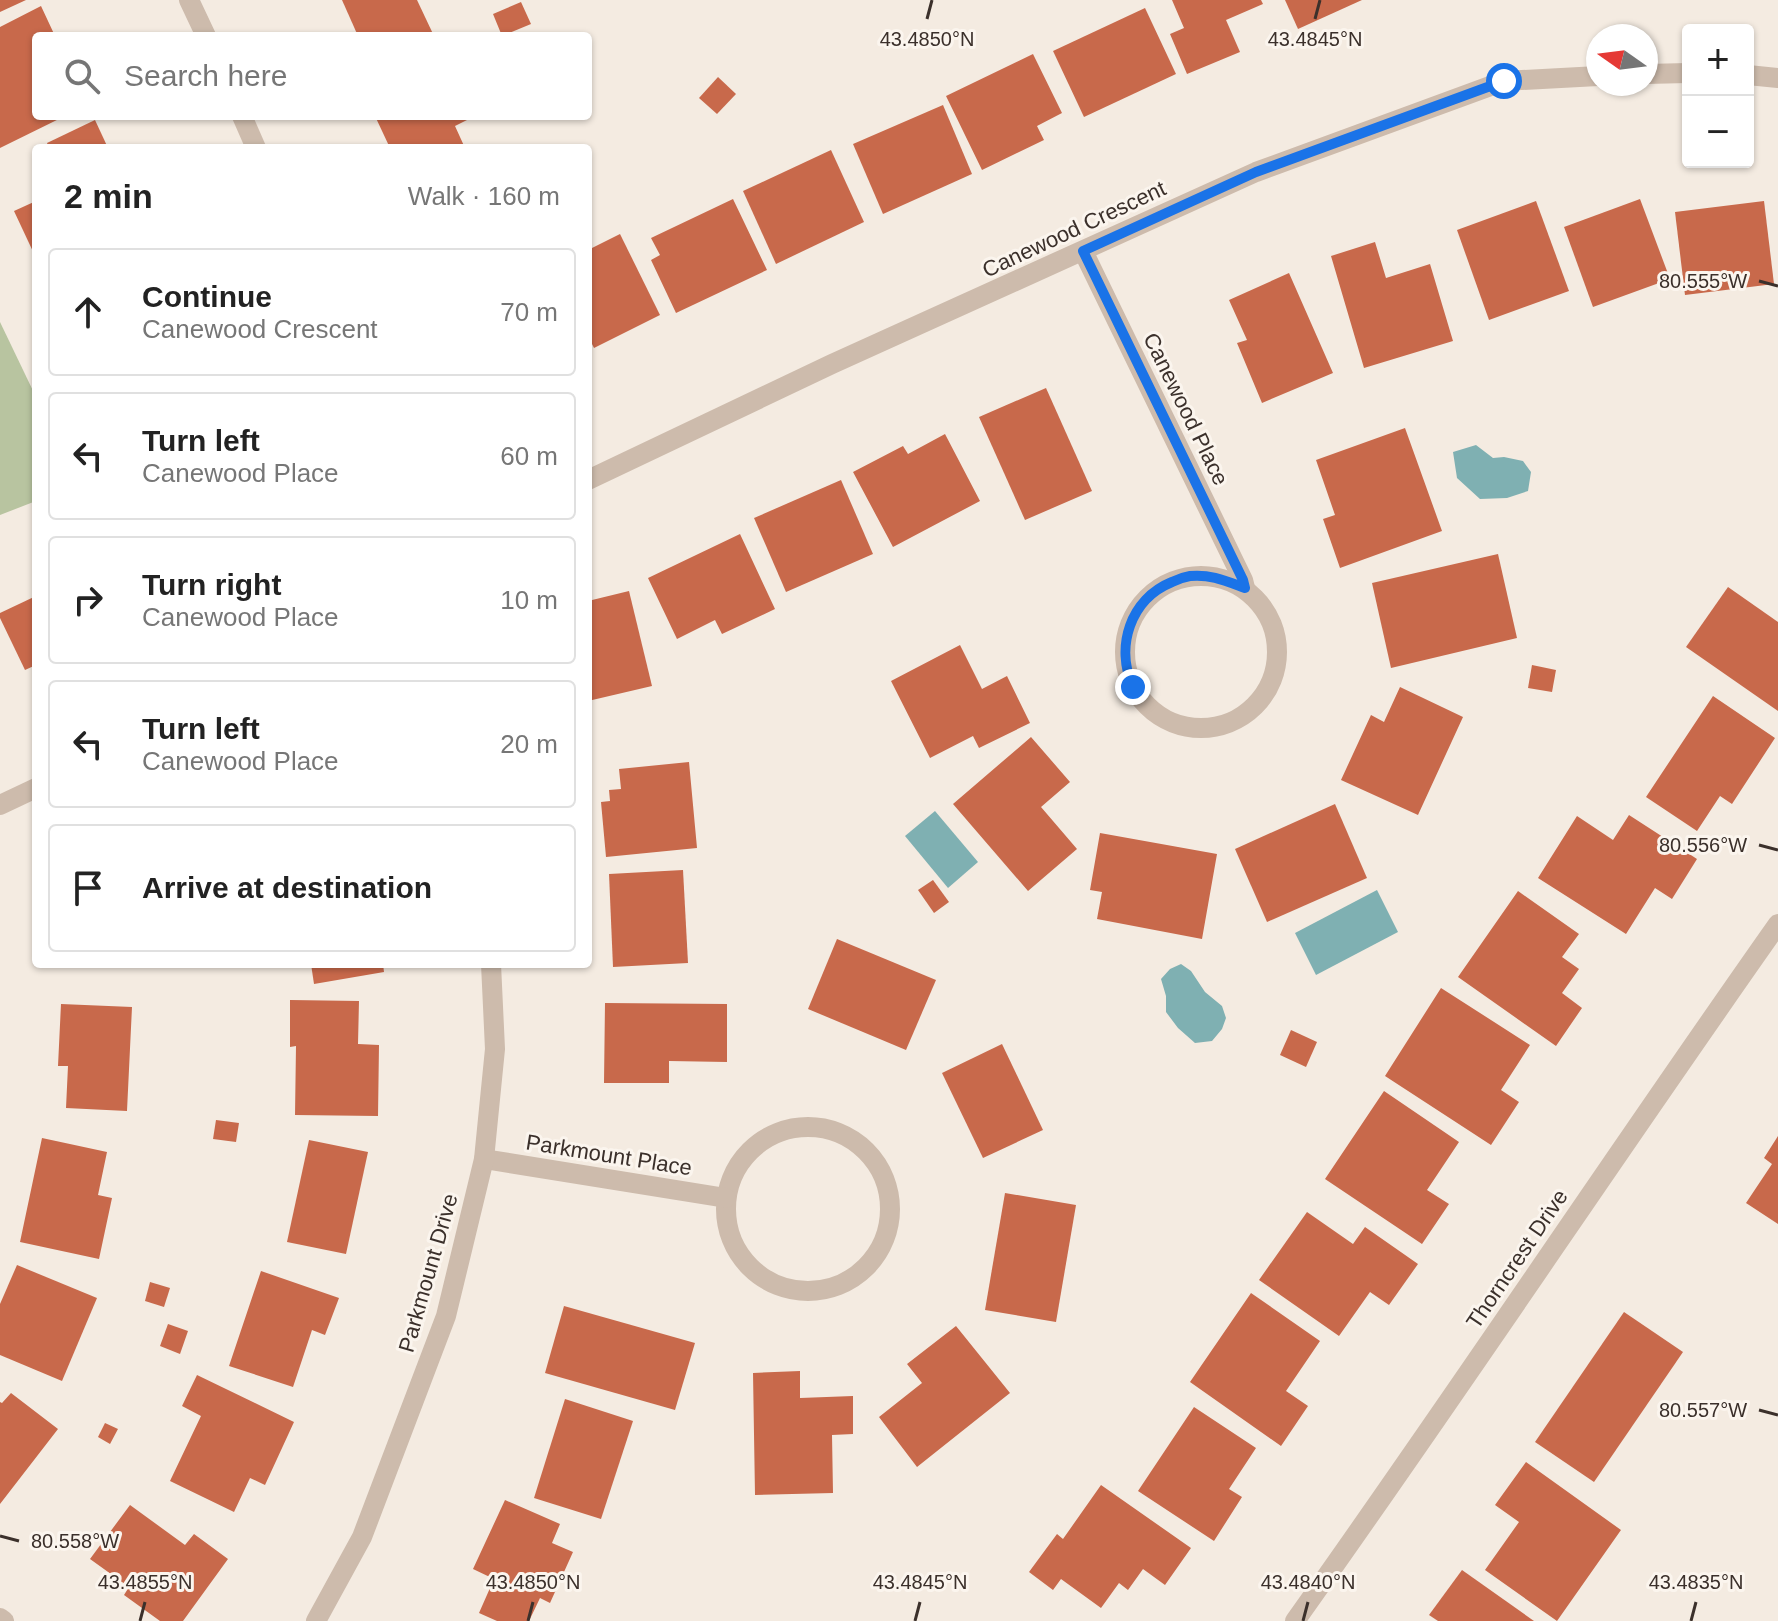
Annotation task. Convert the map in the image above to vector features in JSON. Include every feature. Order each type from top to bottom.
[{"type":"street","points":[[189,0],[204,32]]},
{"type":"street","points":[[1658,74],[1682,73]]},
{"type":"street","points":[[1754,76],[1778,78]]},
{"type":"street","name":"Canewood Crescent","points":[[592,478],[722,415],[1256,172],[1504,81],[1586,77]]},
{"type":"street","points":[[244,120],[254,144]]},
{"type":"street","name":"Canewood Place","points":[[1083,251],[1245,588],[1264,607],[1274,625],[1278,652],[1277,668],[1266,693],[1258,704],[1236,721],[1206,729],[1185,727],[1149,709],[1133,687],[1126,669],[1125,642],[1140,605],[1160,587],[1187,576],[1213,576],[1245,588]]},
{"type":"street","points":[[0,805],[32,790]]},
{"type":"street","name":"Thorncrest Drive","points":[[1295,1621],[1778,924]]},
{"type":"street","name":"Parkmount Drive","points":[[316,1621],[362,1537],[442,1326],[484,1159],[495,1049],[491,968]]},
{"type":"street","points":[[793,1128],[821,1128],[841,1133],[864,1149],[882,1172],[890,1210],[886,1235],[872,1261],[850,1279],[817,1293],[780,1286],[749,1267],[733,1243],[726,1216],[726,1198],[744,1157],[766,1138],[793,1128]]},
{"type":"street","name":"Parkmount Place","points":[[484,1159],[726,1198]]},
{"type":"green space","points":[[0,322],[32,389],[32,503],[0,515]]},
{"type":"water","points":[[1476,445],[1493,458],[1523,461],[1531,472],[1528,491],[1507,498],[1480,499],[1457,478],[1453,452]]},
{"type":"water","points":[[935,811],[978,862],[948,888],[905,836]]},
{"type":"water","points":[[1377,890],[1398,932],[1316,975],[1295,933]]},
{"type":"water","points":[[1181,964],[1222,1006],[1226,1018],[1212,1041],[1195,1043],[1166,1012],[1161,979],[1170,969]]},
{"type":"building","points":[[0,0],[26,0],[0,12]]},
{"type":"building","points":[[342,0],[417,0],[432,32],[356,32]]},
{"type":"building","points":[[1172,0],[1261,0],[1263,4],[1226,20],[1240,52],[1187,74],[1170,34],[1184,28]]},
{"type":"building","points":[[1285,0],[1362,0],[1298,29]]},
{"type":"building","points":[[521,2],[531,24],[512,32],[500,32],[493,14]]},
{"type":"building","points":[[41,6],[53,32],[32,32],[32,120],[57,120],[0,148],[0,27]]},
{"type":"building","points":[[1145,8],[1176,74],[1084,117],[1053,51]]},
{"type":"building","points":[[1033,54],[1062,113],[1037,126],[1044,140],[982,170],[946,96]]},
{"type":"building","points":[[718,77],[736,94],[717,114],[699,98]]},
{"type":"building","points":[[943,105],[972,174],[883,214],[853,144]]},
{"type":"building","points":[[95,120],[106,144],[47,144]]},
{"type":"building","points":[[377,120],[467,120],[455,126],[463,144],[388,144]]},
{"type":"building","points":[[831,150],[864,222],[776,264],[743,191]]},
{"type":"building","points":[[733,199],[767,270],[676,313],[651,260],[660,255],[651,238]]},
{"type":"building","points":[[1640,199],[1670,279],[1593,307],[1564,227]]},
{"type":"building","points":[[1536,201],[1569,291],[1489,320],[1457,230]]},
{"type":"building","points":[[1764,201],[1774,284],[1685,295],[1675,212]]},
{"type":"building","points":[[32,203],[32,249],[14,211]]},
{"type":"building","points":[[620,234],[660,315],[594,348],[592,344],[592,248]]},
{"type":"building","points":[[1375,242],[1386,278],[1430,264],[1453,341],[1364,368],[1331,256]]},
{"type":"building","points":[[1289,273],[1333,373],[1262,403],[1237,343],[1247,340],[1229,300]]},
{"type":"building","points":[[1046,388],[1092,491],[1025,520],[979,417]]},
{"type":"building","points":[[1405,428],[1442,531],[1340,568],[1323,519],[1335,515],[1316,460]]},
{"type":"building","points":[[945,434],[980,501],[893,547],[853,472],[903,446],[908,454]]},
{"type":"building","points":[[841,480],[873,554],[786,592],[754,518]]},
{"type":"building","points":[[740,534],[775,609],[722,634],[715,620],[677,639],[648,578]]},
{"type":"building","points":[[1498,554],[1517,638],[1391,668],[1372,583]]},
{"type":"building","points":[[1728,587],[1778,622],[1778,711],[1686,647]]},
{"type":"building","points":[[629,591],[652,686],[592,700],[592,600]]},
{"type":"building","points":[[32,598],[32,667],[25,670],[0,613]]},
{"type":"building","points":[[960,645],[982,689],[1007,676],[1030,723],[979,748],[973,736],[930,758],[891,681]]},
{"type":"building","points":[[1532,665],[1556,670],[1552,692],[1528,688]]},
{"type":"building","points":[[1400,687],[1463,717],[1418,815],[1341,780],[1371,715],[1384,722]]},
{"type":"building","points":[[1713,696],[1775,738],[1732,804],[1720,796],[1697,831],[1646,797]]},
{"type":"building","points":[[1031,737],[1070,782],[1041,807],[1077,849],[1028,891],[953,804]]},
{"type":"building","points":[[689,762],[697,848],[606,857],[601,802],[610,801],[609,790],[621,789],[619,769]]},
{"type":"building","points":[[1335,804],[1367,878],[1267,922],[1235,849]]},
{"type":"building","points":[[1629,815],[1697,859],[1672,899],[1655,888],[1626,934],[1538,878],[1577,816],[1613,840]]},
{"type":"building","points":[[1100,833],[1217,854],[1202,939],[1097,919],[1102,892],[1090,890]]},
{"type":"building","points":[[683,870],[688,963],[613,967],[609,874]]},
{"type":"building","points":[[933,880],[949,902],[934,913],[918,890]]},
{"type":"building","points":[[1518,891],[1579,934],[1562,957],[1579,969],[1562,993],[1582,1008],[1556,1046],[1458,977]]},
{"type":"building","points":[[837,939],[936,980],[906,1050],[808,1009]]},
{"type":"building","points":[[312,968],[384,968],[384,972],[314,984]]},
{"type":"building","points":[[1441,988],[1530,1045],[1501,1090],[1519,1102],[1491,1145],[1385,1076]]},
{"type":"building","points":[[290,1000],[359,1001],[358,1044],[379,1045],[378,1116],[295,1115],[296,1046],[290,1047]]},
{"type":"building","points":[[605,1003],[727,1004],[727,1062],[669,1061],[669,1083],[604,1083]]},
{"type":"building","points":[[61,1004],[132,1007],[127,1111],[66,1108],[68,1066],[58,1066]]},
{"type":"building","points":[[1291,1030],[1317,1042],[1306,1067],[1280,1055]]},
{"type":"building","points":[[1002,1044],[1043,1130],[983,1158],[942,1073]]},
{"type":"building","points":[[1384,1091],[1459,1142],[1427,1190],[1449,1204],[1422,1244],[1325,1179]]},
{"type":"building","points":[[216,1120],[239,1123],[236,1142],[213,1139]]},
{"type":"building","points":[[1778,1136],[1778,1224],[1746,1203],[1772,1164],[1764,1158]]},
{"type":"building","points":[[42,1138],[107,1152],[98,1195],[112,1198],[99,1259],[20,1242]]},
{"type":"building","points":[[309,1140],[368,1152],[346,1254],[287,1242]]},
{"type":"building","points":[[1005,1193],[1076,1205],[1056,1322],[985,1310]]},
{"type":"building","points":[[1307,1212],[1353,1244],[1365,1227],[1418,1264],[1389,1305],[1370,1292],[1339,1336],[1259,1280]]},
{"type":"building","points":[[17,1265],[97,1298],[62,1381],[0,1355],[0,1304]]},
{"type":"building","points":[[261,1271],[339,1298],[325,1335],[312,1330],[293,1387],[229,1366]]},
{"type":"building","points":[[150,1282],[170,1288],[164,1307],[145,1301]]},
{"type":"building","points":[[1251,1293],[1320,1341],[1286,1391],[1308,1406],[1281,1446],[1190,1382]]},
{"type":"building","points":[[564,1306],[695,1343],[675,1410],[545,1373]]},
{"type":"building","points":[[1624,1312],[1683,1352],[1594,1482],[1535,1442]]},
{"type":"building","points":[[168,1324],[188,1331],[180,1354],[160,1346]]},
{"type":"building","points":[[956,1326],[1010,1393],[917,1467],[879,1417],[922,1383],[907,1364]]},
{"type":"building","points":[[800,1371],[800,1398],[853,1396],[853,1434],[832,1435],[833,1493],[755,1495],[753,1373]]},
{"type":"building","points":[[197,1375],[294,1422],[265,1485],[250,1478],[234,1512],[170,1481],[201,1416],[182,1406]]},
{"type":"building","points":[[11,1393],[58,1429],[0,1504],[0,1402]]},
{"type":"building","points":[[565,1399],[633,1421],[601,1519],[534,1498]]},
{"type":"building","points":[[1194,1407],[1256,1448],[1229,1489],[1242,1497],[1214,1541],[1138,1491]]},
{"type":"building","points":[[105,1423],[118,1429],[110,1444],[98,1437]]},
{"type":"building","points":[[1526,1462],[1621,1530],[1557,1621],[1485,1570],[1519,1522],[1495,1505]]},
{"type":"building","points":[[1101,1485],[1191,1548],[1165,1585],[1143,1569],[1128,1590],[1119,1583],[1101,1608],[1061,1579],[1053,1590],[1029,1572],[1057,1534],[1063,1539]]},
{"type":"building","points":[[505,1500],[560,1524],[552,1543],[573,1552],[550,1603],[540,1598],[529,1621],[497,1621],[479,1613],[494,1579],[473,1569]]},
{"type":"building","points":[[130,1505],[185,1545],[194,1534],[228,1559],[183,1621],[160,1621],[124,1595],[129,1587],[90,1559]]},
{"type":"building","points":[[1462,1570],[1534,1621],[1438,1621],[1429,1615]]},
{"type":"route","points":[[1133,687],[1126,669],[1128,629],[1140,605],[1160,587],[1187,576],[1213,576],[1245,588],[1083,251],[1256,172],[1504,81]]}]
